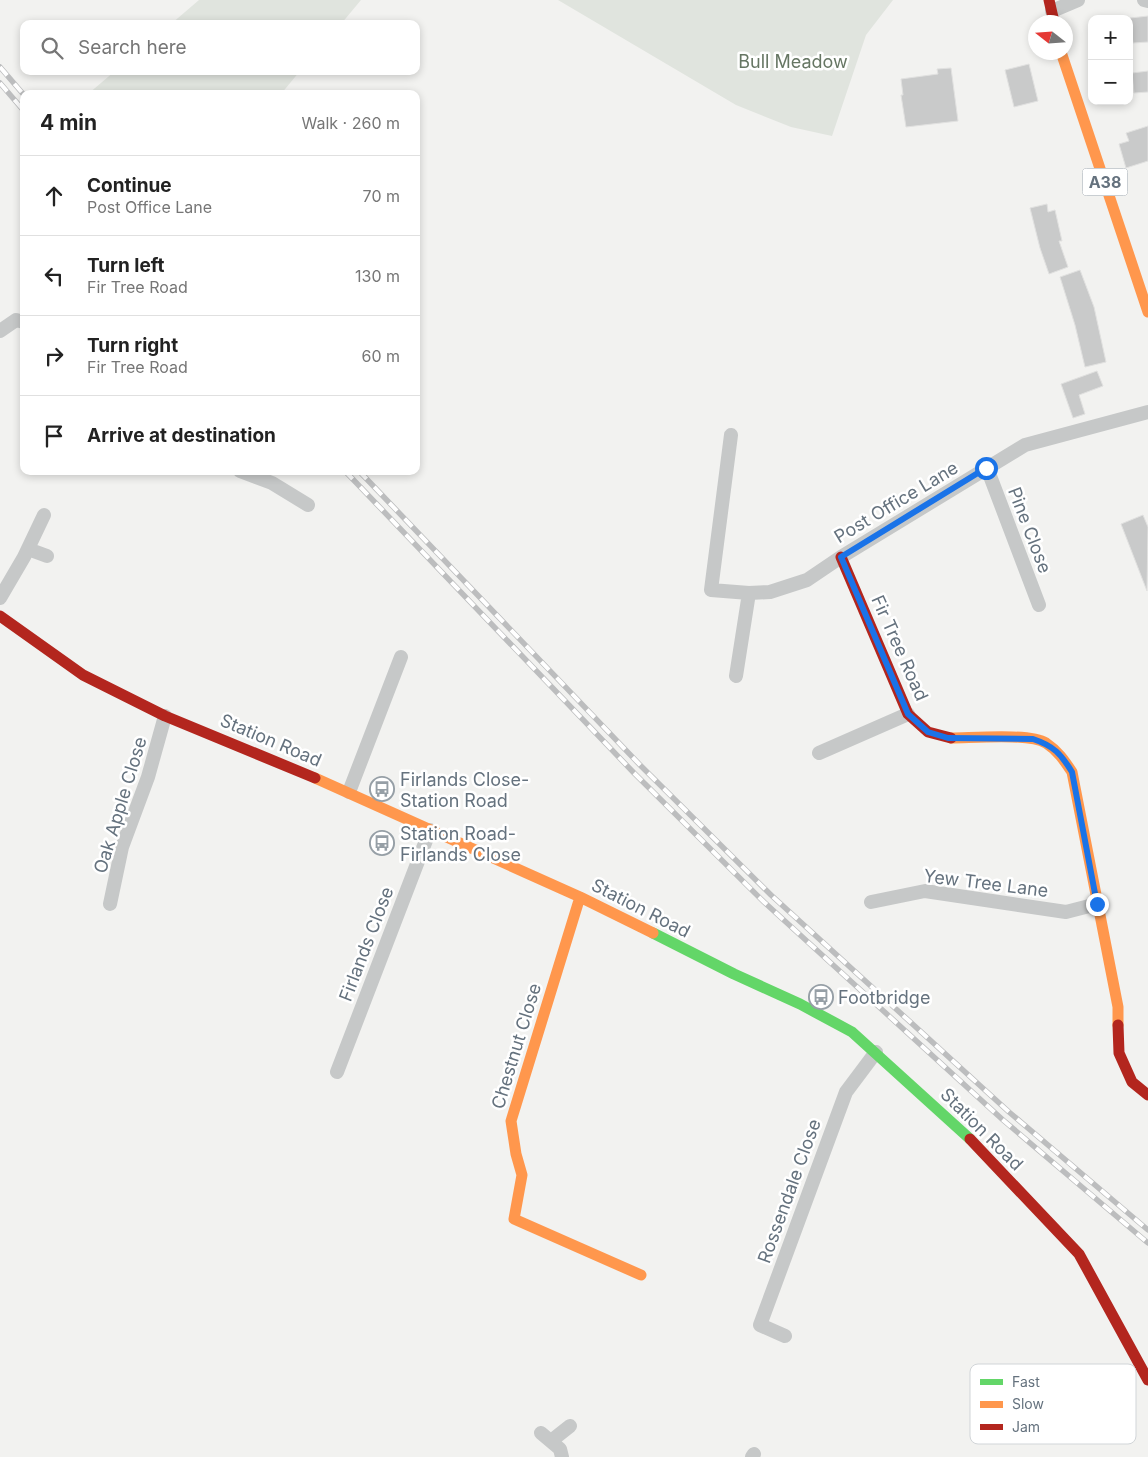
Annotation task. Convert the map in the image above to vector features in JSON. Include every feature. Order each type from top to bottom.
[{"type":"street","points":[[1052,11],[1078,0]]},
{"type":"street","name":"A38","points":[[1064,60],[1148,312]]},
{"type":"street","points":[[0,331],[16,320],[20,321]]},
{"type":"street","name":"Post Office Lane","points":[[731,435],[711,590],[749,593],[770,592],[807,580],[841,557],[1024,445],[1148,412]]},
{"type":"street","name":"Pine Close","points":[[986,468],[1039,605]]},
{"type":"street","points":[[251,475],[272,483],[308,505]]},
{"type":"street","points":[[0,598],[28,549],[44,515]]},
{"type":"street","points":[[28,549],[47,556]]},
{"type":"street","name":"Fir Tree Road","points":[[841,557],[908,714],[928,732],[948,738],[1033,739],[1044,742],[1060,754],[1072,772],[1118,1007],[1119,1053],[1132,1082],[1148,1095]]},
{"type":"street","points":[[736,676],[749,593]]},
{"type":"street","name":"Station Road","points":[[0,616],[83,675],[165,716],[349,792],[580,896],[734,974],[800,1004],[852,1032],[967,1135],[1079,1254],[1148,1380]]},
{"type":"street","points":[[349,792],[401,656]]},
{"type":"street","points":[[819,753],[908,714]]},
{"type":"street","name":"Oak Apple Close","points":[[110,904],[122,847],[148,777],[165,716]]},
{"type":"street","name":"Firlands Close","points":[[337,1072],[430,830]]},
{"type":"street","name":"Yew Tree Lane","points":[[871,902],[925,890],[1066,912],[1097,904]]},
{"type":"street","name":"Chestnut Close","points":[[580,896],[511,1121],[516,1154],[522,1175],[514,1220],[641,1275]]},
{"type":"street","name":"Rossendale Close","points":[[785,1336],[760,1325],[846,1092],[876,1052]]},
{"type":"street","points":[[562,1457],[560,1449],[546,1437],[570,1426]]},
{"type":"green space","points":[[199,0],[361,0],[344,20],[176,20]]},
{"type":"green space","name":"Bull Meadow","points":[[558,0],[893,0],[866,35],[832,136],[791,127],[736,105]]},
{"type":"green space","points":[[110,75],[297,75],[284,90],[93,90]]},
{"type":"building","points":[[1148,16],[1148,42],[1133,43],[1133,18]]},
{"type":"building","points":[[1029,64],[1038,101],[1014,107],[1005,70]]},
{"type":"building","points":[[951,68],[958,121],[906,127],[901,95],[903,95],[901,79],[938,74],[937,69]]},
{"type":"building","points":[[1148,71],[1148,92],[1134,93],[1133,73]]},
{"type":"building","points":[[1148,126],[1148,161],[1126,168],[1119,144],[1129,141],[1126,133]]},
{"type":"building","points":[[1047,204],[1048,212],[1055,210],[1062,241],[1059,241],[1068,267],[1049,274],[1030,208]]},
{"type":"building","points":[[1080,270],[1094,307],[1106,362],[1085,367],[1075,325],[1060,277]]},
{"type":"building","points":[[1097,371],[1103,386],[1079,395],[1085,414],[1073,418],[1061,384]]},
{"type":"building","points":[[1143,515],[1148,527],[1147,591],[1121,524]]},
{"type":"railway","points":[[0,67],[20,90]]},
{"type":"railway","points":[[0,83],[20,106]]},
{"type":"railway","points":[[349,475],[634,773],[764,902],[1003,1120],[1148,1243]]},
{"type":"railway","points":[[363,475],[641,766],[771,895],[1009,1112],[1148,1230]]},
{"type":"traffic: fast","points":[[653,933],[734,974],[800,1004],[852,1032],[970,1139]]},
{"type":"traffic: slow","points":[[1064,60],[1148,312]]},
{"type":"traffic: slow","points":[[951,738],[1014,737],[1038,740],[1054,749],[1072,772],[1118,1007],[1118,1025]]},
{"type":"traffic: slow","points":[[315,778],[580,897],[653,933]]},
{"type":"traffic: slow","points":[[580,897],[511,1121],[516,1154],[522,1175],[514,1219],[641,1275]]},
{"type":"traffic: jam","points":[[1049,0],[1052,15]]},
{"type":"traffic: jam","points":[[841,557],[908,714],[928,732],[951,738]]},
{"type":"traffic: jam","points":[[0,616],[83,675],[165,716],[315,778]]},
{"type":"traffic: jam","points":[[1118,1025],[1119,1053],[1132,1082],[1148,1095]]},
{"type":"traffic: jam","points":[[970,1139],[1079,1254],[1148,1380]]},
{"type":"place","name":"Firlands Close- Station Road","points":[[382,789]]},
{"type":"place","name":"Station Road- Firlands Close","points":[[382,843]]},
{"type":"place","name":"Footbridge","points":[[821,997]]},
{"type":"route","points":[[986,468],[841,557],[908,714],[928,732],[948,738],[1033,739],[1044,742],[1060,754],[1072,772],[1097,904]]}]
